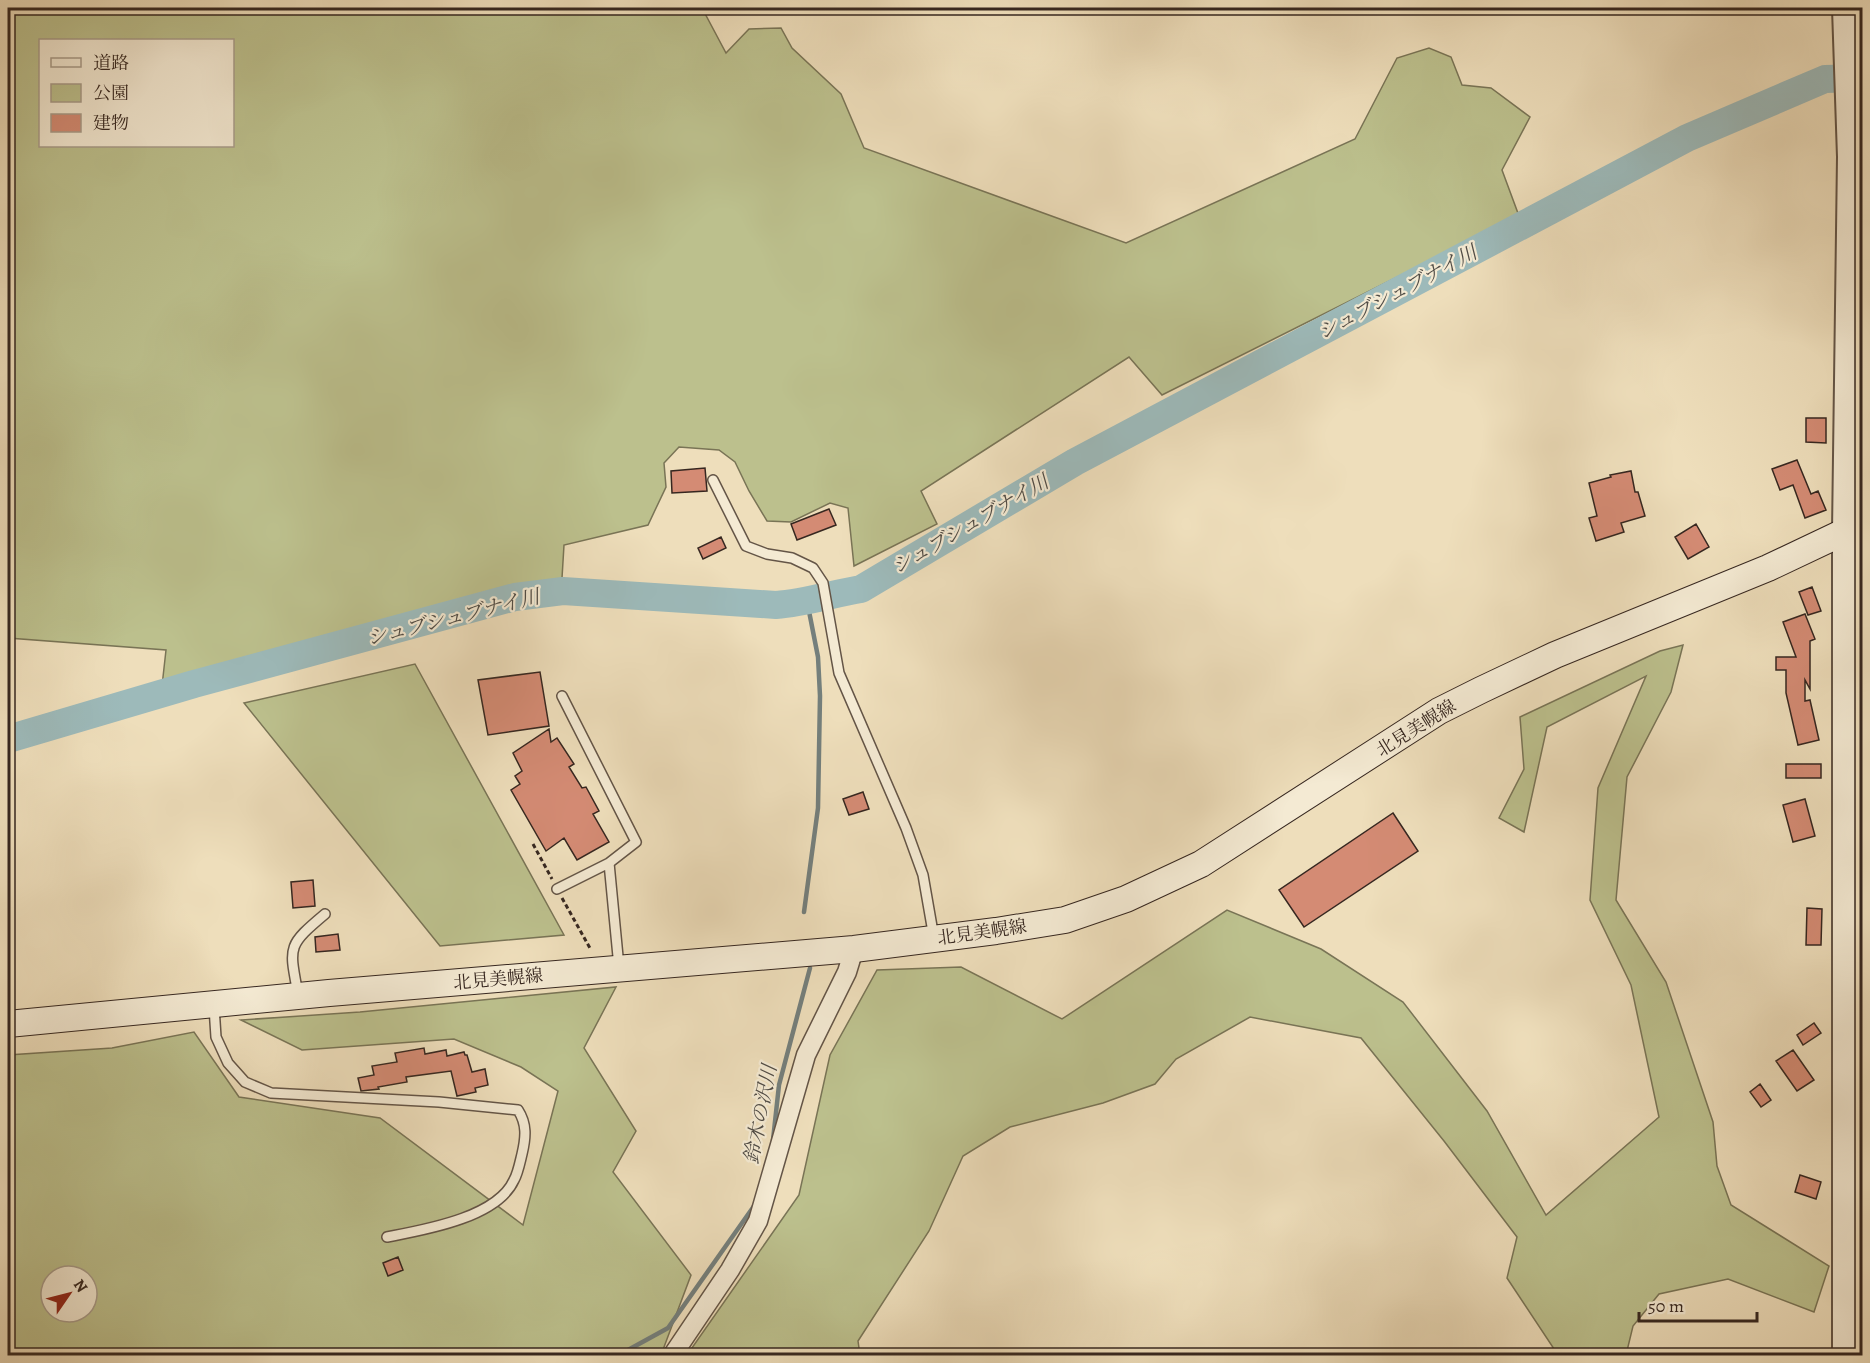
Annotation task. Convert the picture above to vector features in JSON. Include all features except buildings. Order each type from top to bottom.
[{"type":"main road","name":"北見美幌線","points":[[8,1024],[299,996],[854,948],[1065,920],[1126,899],[1201,864],[1439,711],[1481,690],[1555,655],[1768,568],[1853,526]]},
{"type":"street","points":[[1844,8],[1848,111],[1853,526],[1844,1356]]},
{"type":"street","points":[[672,1356],[730,1270],[758,1221],[806,1055],[847,972],[854,948]]},
{"type":"lane","points":[[713,480],[746,546],[767,554],[792,558],[813,568],[823,583],[839,673],[906,828],[923,875],[934,939]]},
{"type":"lane","points":[[558,889],[609,863],[636,842],[562,696]]},
{"type":"lane","points":[[609,863],[610,970]]},
{"type":"lane","points":[[299,996],[292,947],[297,939],[325,914]]},
{"type":"lane","points":[[214,1004],[216,1037],[228,1063],[245,1082],[271,1093],[439,1102],[518,1110],[525,1121],[525,1138],[514,1182],[505,1194],[467,1217],[435,1227],[387,1237]]},
{"type":"path","points":[[533,844],[558,889],[610,970]]},
{"type":"green space","points":[[8,8],[702,8],[726,53],[749,29],[781,28],[792,48],[841,94],[864,148],[1126,243],[1355,139],[1397,58],[1429,48],[1451,57],[1462,85],[1491,88],[1530,117],[1502,170],[1519,216],[1162,395],[1129,357],[921,491],[937,524],[854,566],[848,508],[830,503],[791,522],[767,521],[735,462],[719,450],[679,447],[664,463],[666,487],[648,525],[564,545],[562,578],[527,605],[160,704],[166,650],[8,638]]},
{"type":"green space","points":[[1683,645],[1671,692],[1627,777],[1616,900],[1666,982],[1713,1122],[1717,1166],[1731,1205],[1829,1266],[1814,1312],[1728,1279],[1659,1294],[1633,1326],[1626,1355],[1558,1355],[1507,1278],[1517,1237],[1361,1038],[1250,1017],[1176,1059],[1155,1084],[1103,1103],[1010,1127],[963,1156],[929,1231],[858,1341],[860,1355],[766,1355],[760,1349],[755,1355],[687,1355],[799,1195],[830,1055],[877,970],[961,967],[1062,1019],[1227,910],[1321,949],[1403,1002],[1487,1111],[1546,1215],[1659,1117],[1631,985],[1590,900],[1598,788],[1646,676],[1547,727],[1524,832],[1499,818],[1524,769],[1520,717],[1660,651]]},
{"type":"green space","points":[[415,664],[564,935],[440,946],[244,703]]},
{"type":"green space","points":[[616,987],[584,1048],[636,1131],[613,1172],[691,1275],[661,1355],[8,1356],[8,1055],[112,1048],[194,1032],[239,1097],[380,1118],[523,1225],[558,1091],[521,1067],[454,1039],[302,1050],[241,1020],[360,1012]]},
{"type":"waterway","name":"シュブシュブナイ川","points":[[8,739],[194,684],[515,597],[563,591],[776,605],[861,589],[1075,462],[1687,138],[1825,79],[1862,78]]},
{"type":"waterway","name":"鈴木の沢川","points":[[804,912],[818,808],[820,696],[818,657],[807,601]]},
{"type":"waterway","name":"鈴木の沢川","points":[[773,1140],[779,1085],[810,968]]},
{"type":"waterway","name":"鈴木の沢川","points":[[617,1356],[668,1328],[754,1206]]}]
